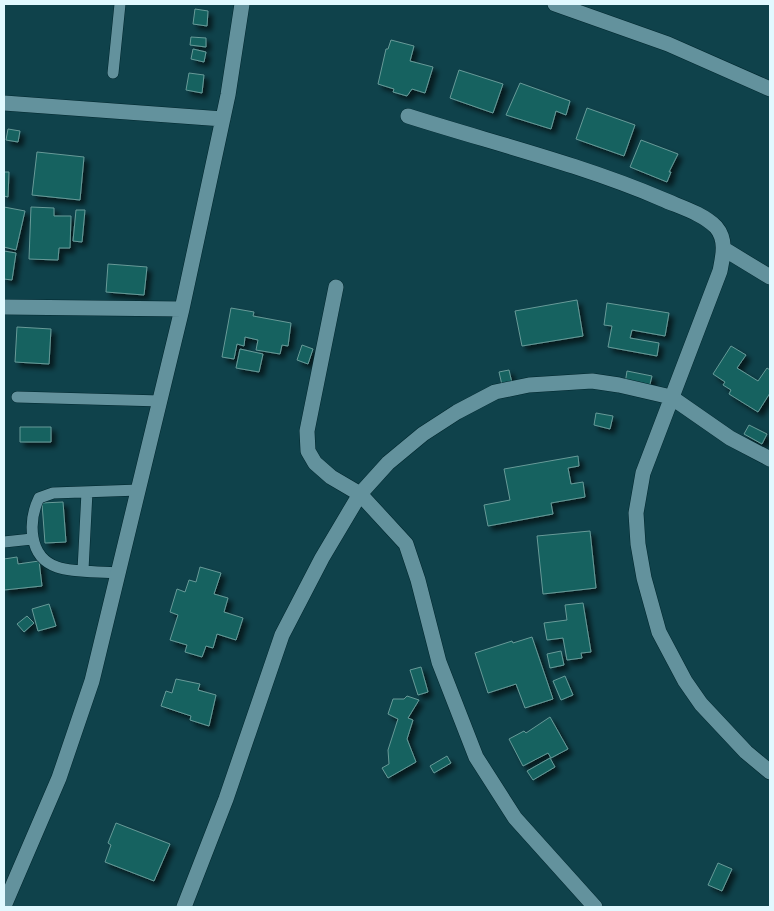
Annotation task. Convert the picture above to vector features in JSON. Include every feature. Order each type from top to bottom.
[{"type":"street","points":[[4,906],[59,778],[92,681],[182,309],[223,119],[242,4]]},
{"type":"street","points":[[555,4],[668,44],[770,89]]},
{"type":"street","points":[[4,103],[223,119]]},
{"type":"street","points":[[408,116],[543,155],[646,192],[705,218],[717,228],[723,238],[724,249],[720,271],[643,473],[637,503],[638,544],[652,609],[659,632],[670,655],[701,704],[746,752],[770,772]]},
{"type":"street","points":[[724,249],[770,277]]},
{"type":"street","points":[[336,287],[307,431],[308,451],[322,470],[360,494],[406,544],[418,580],[438,662],[476,757],[515,818],[595,907]]},
{"type":"street","points":[[4,307],[182,309]]},
{"type":"street","points":[[184,907],[226,799],[282,635],[322,558],[360,494],[388,464],[422,434],[457,412],[495,392],[546,383],[592,381],[619,385],[671,398],[730,438],[770,459]]},
{"type":"lane","points":[[113,73],[120,4]]},
{"type":"lane","points":[[17,398],[161,401]]},
{"type":"lane","points":[[118,573],[58,567],[46,562],[32,539],[34,509],[39,498],[53,493],[139,490]]},
{"type":"lane","points":[[83,570],[87,492]]},
{"type":"lane","points":[[4,542],[32,539]]},
{"type":"building","points":[[195,9],[208,11],[207,26],[193,24]]},
{"type":"building","points":[[191,37],[206,38],[206,47],[190,45]]},
{"type":"building","points":[[391,40],[414,46],[410,61],[433,67],[425,93],[412,89],[407,96],[393,92],[394,89],[378,84],[386,49],[388,49]]},
{"type":"building","points":[[193,49],[206,52],[204,62],[191,59]]},
{"type":"building","points":[[459,70],[503,84],[493,113],[450,98]]},
{"type":"building","points":[[189,73],[204,75],[202,93],[186,90]]},
{"type":"building","points":[[520,83],[570,101],[566,115],[556,111],[551,129],[506,115]]},
{"type":"building","points":[[587,108],[635,125],[624,156],[576,139]]},
{"type":"building","points":[[8,129],[20,131],[18,142],[6,140]]},
{"type":"building","points":[[641,140],[678,154],[669,172],[671,172],[667,182],[630,167]]},
{"type":"building","points":[[37,152],[84,157],[80,200],[32,195]]},
{"type":"building","points":[[4,172],[9,172],[8,197],[4,196]]},
{"type":"building","points":[[4,207],[25,211],[16,250],[4,247]]},
{"type":"building","points":[[31,207],[54,208],[54,216],[71,216],[70,248],[59,248],[58,260],[29,259]]},
{"type":"building","points":[[76,210],[85,210],[82,242],[73,241]]},
{"type":"building","points":[[4,251],[16,253],[12,280],[4,279]]},
{"type":"building","points":[[108,264],[147,267],[144,295],[106,292]]},
{"type":"building","points":[[577,300],[583,336],[522,346],[515,311]]},
{"type":"building","points":[[607,303],[669,313],[665,336],[632,330],[630,338],[659,343],[657,356],[608,347],[612,326],[604,325]]},
{"type":"building","points":[[231,308],[254,312],[253,316],[291,323],[288,346],[282,345],[280,354],[256,350],[258,340],[245,337],[244,346],[237,344],[234,359],[222,357]]},
{"type":"building","points":[[17,327],[51,329],[49,364],[15,362]]},
{"type":"building","points":[[302,345],[313,349],[308,364],[297,360]]},
{"type":"building","points":[[731,346],[746,355],[737,368],[758,381],[767,368],[770,370],[770,393],[758,412],[729,394],[731,390],[723,385],[725,382],[713,374]]},
{"type":"building","points":[[240,349],[263,354],[259,372],[236,368]]},
{"type":"building","points":[[509,370],[512,383],[502,385],[499,372]]},
{"type":"building","points":[[627,371],[652,376],[649,388],[625,384]]},
{"type":"building","points":[[596,413],[613,416],[610,429],[594,425]]},
{"type":"building","points":[[749,425],[767,434],[762,444],[744,434]]},
{"type":"building","points":[[20,427],[51,427],[51,442],[20,442]]},
{"type":"building","points":[[578,456],[579,466],[568,468],[571,484],[583,482],[585,497],[551,503],[553,514],[488,526],[484,505],[510,500],[504,469]]},
{"type":"building","points":[[63,502],[66,542],[45,543],[42,503]]},
{"type":"building","points":[[590,531],[596,588],[543,594],[537,536]]},
{"type":"building","points":[[17,557],[18,564],[39,561],[42,586],[4,590],[4,559]]},
{"type":"building","points":[[200,567],[221,573],[214,594],[228,598],[224,612],[243,618],[236,640],[217,634],[213,648],[206,646],[202,657],[185,652],[187,645],[170,640],[178,615],[170,612],[177,589],[185,592],[189,580],[196,582]]},
{"type":"building","points":[[583,603],[591,652],[581,653],[582,658],[567,660],[563,638],[547,640],[544,623],[567,620],[565,605]]},
{"type":"building","points":[[49,604],[56,626],[38,631],[32,609]]},
{"type":"building","points":[[27,616],[34,623],[24,632],[17,624]]},
{"type":"building","points":[[532,637],[553,699],[525,708],[516,684],[488,693],[475,653],[512,641],[513,643]]},
{"type":"building","points":[[561,651],[564,665],[550,668],[547,654]]},
{"type":"building","points":[[421,667],[428,692],[418,695],[410,670]]},
{"type":"building","points":[[565,676],[573,695],[561,700],[553,681]]},
{"type":"building","points":[[176,679],[200,684],[198,690],[216,695],[209,726],[190,720],[191,716],[161,706],[166,691],[172,693]]},
{"type":"building","points":[[407,696],[419,700],[408,718],[413,720],[407,739],[416,762],[388,778],[382,768],[389,764],[388,750],[398,719],[388,714],[393,699],[404,699]]},
{"type":"building","points":[[550,717],[568,749],[551,758],[548,753],[523,766],[509,739],[524,731],[526,733]]},
{"type":"building","points":[[447,756],[451,763],[434,773],[430,766]]},
{"type":"building","points":[[550,758],[555,767],[533,780],[527,771]]},
{"type":"building","points":[[116,823],[170,844],[154,881],[105,862],[111,845],[108,843]]},
{"type":"building","points":[[718,863],[732,869],[722,891],[708,885]]}]
